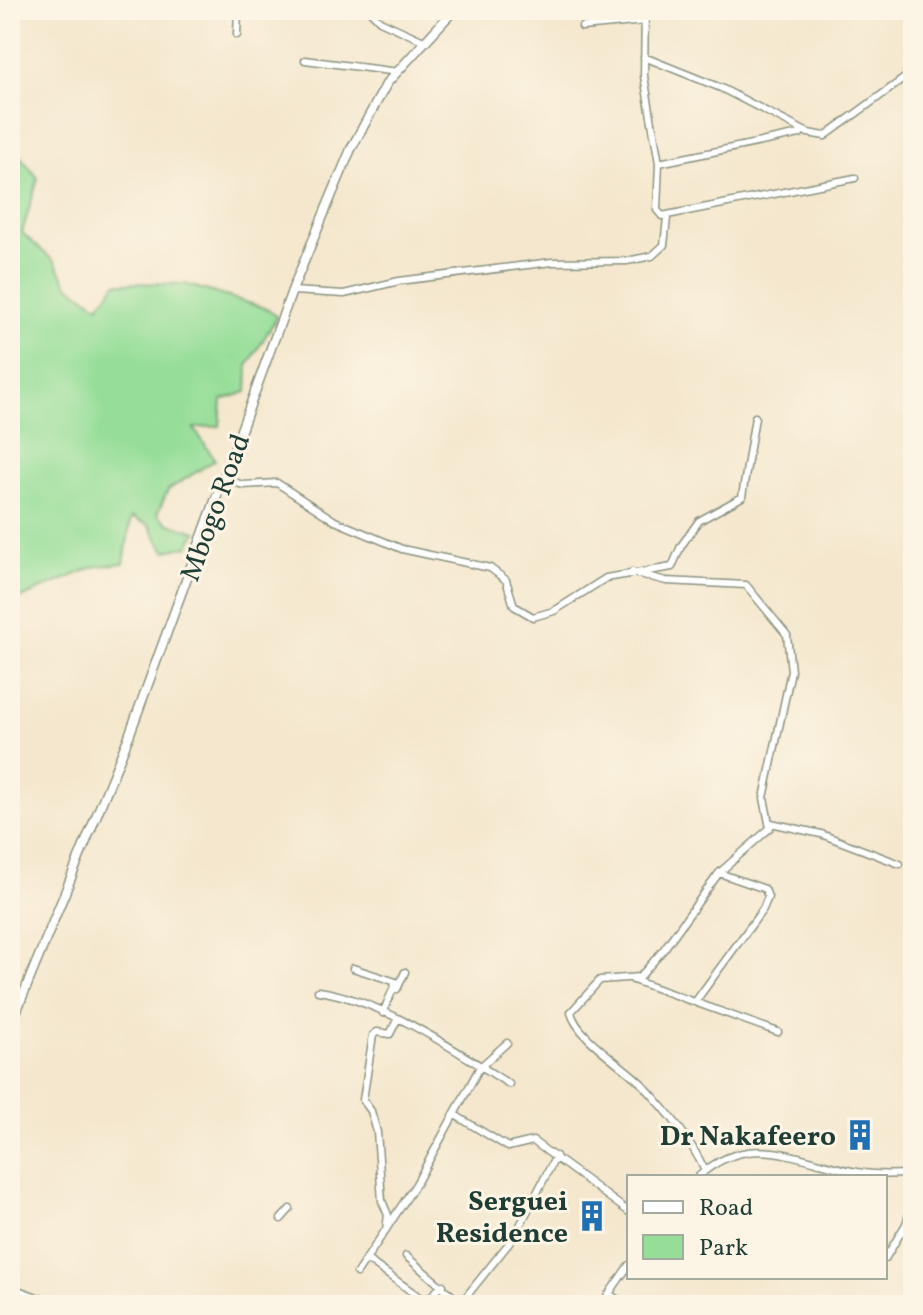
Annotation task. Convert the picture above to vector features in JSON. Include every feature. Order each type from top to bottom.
[{"type":"main road","name":"Mbogo Road","points":[[10,1027],[129,736],[292,291],[351,149],[379,97],[454,10]]},
{"type":"main road","points":[[10,1289],[55,1305]]},
{"type":"street","points":[[237,35],[238,10]]},
{"type":"street","points":[[369,10],[380,21],[426,42]]},
{"type":"street","points":[[645,10],[644,76],[659,163],[657,210],[667,218]]},
{"type":"street","points":[[582,27],[645,21]]},
{"type":"street","points":[[644,57],[721,88],[808,133],[825,136],[913,72]]},
{"type":"street","points":[[305,60],[398,72]]},
{"type":"street","points":[[659,163],[800,134]]},
{"type":"street","points":[[667,218],[855,178]]},
{"type":"street","points":[[292,291],[344,294],[399,281],[552,262],[639,259],[652,256],[664,245],[667,218]]},
{"type":"street","points":[[225,479],[243,485],[277,483],[335,521],[402,549],[490,568],[506,580],[514,606],[533,617],[554,611],[606,578],[669,569],[681,546],[704,516],[734,505],[742,497],[755,417]]},
{"type":"street","points":[[632,572],[666,581],[746,585],[787,635],[791,671],[764,798],[764,811],[771,823],[770,828],[719,873],[664,949],[633,980]]},
{"type":"street","points":[[771,823],[821,834],[900,864]]},
{"type":"street","points":[[695,1002],[763,909],[768,897],[765,889],[719,873]]},
{"type":"street","points":[[353,968],[396,982],[390,1034],[377,1032],[373,1035],[363,1100],[371,1111],[377,1132],[382,1201],[388,1215],[386,1230]]},
{"type":"street","points":[[390,1017],[386,1007],[405,972]]},
{"type":"street","points":[[705,1171],[691,1141],[667,1112],[627,1070],[578,1029],[572,1017],[577,1002],[600,980],[633,980],[778,1032]]},
{"type":"street","points":[[318,991],[349,998],[390,1017],[474,1059],[480,1067],[509,1084]]},
{"type":"street","points":[[357,1273],[455,1115],[480,1067],[507,1043]]},
{"type":"street","points":[[455,1115],[508,1147],[533,1141],[627,1210]]},
{"type":"street","points":[[700,1175],[743,1150],[781,1152],[858,1172],[913,1174]]},
{"type":"street","points":[[406,1256],[462,1304],[514,1237],[556,1156]]},
{"type":"street","points":[[887,1256],[906,1224],[913,1202]]},
{"type":"street","points":[[281,1219],[290,1209]]},
{"type":"street","points":[[366,1259],[425,1301],[443,1285]]},
{"type":"street","points":[[601,1305],[627,1268]]},
{"type":"street","points":[[609,1294],[626,1305]]},
{"type":"green space","points":[[10,144],[38,178],[22,233],[55,262],[68,285],[99,306],[116,283],[185,284],[268,309],[277,317],[248,365],[247,392],[222,400],[220,426],[194,428],[215,460],[168,490],[157,514],[169,524],[197,532],[188,546],[165,551],[149,525],[131,517],[124,563],[93,567],[10,603]]},
{"type":"place","name":"Dr Nakafeero","points":[[860,1135]]},
{"type":"place","name":"Serguei Residence","points":[[592,1216]]}]
